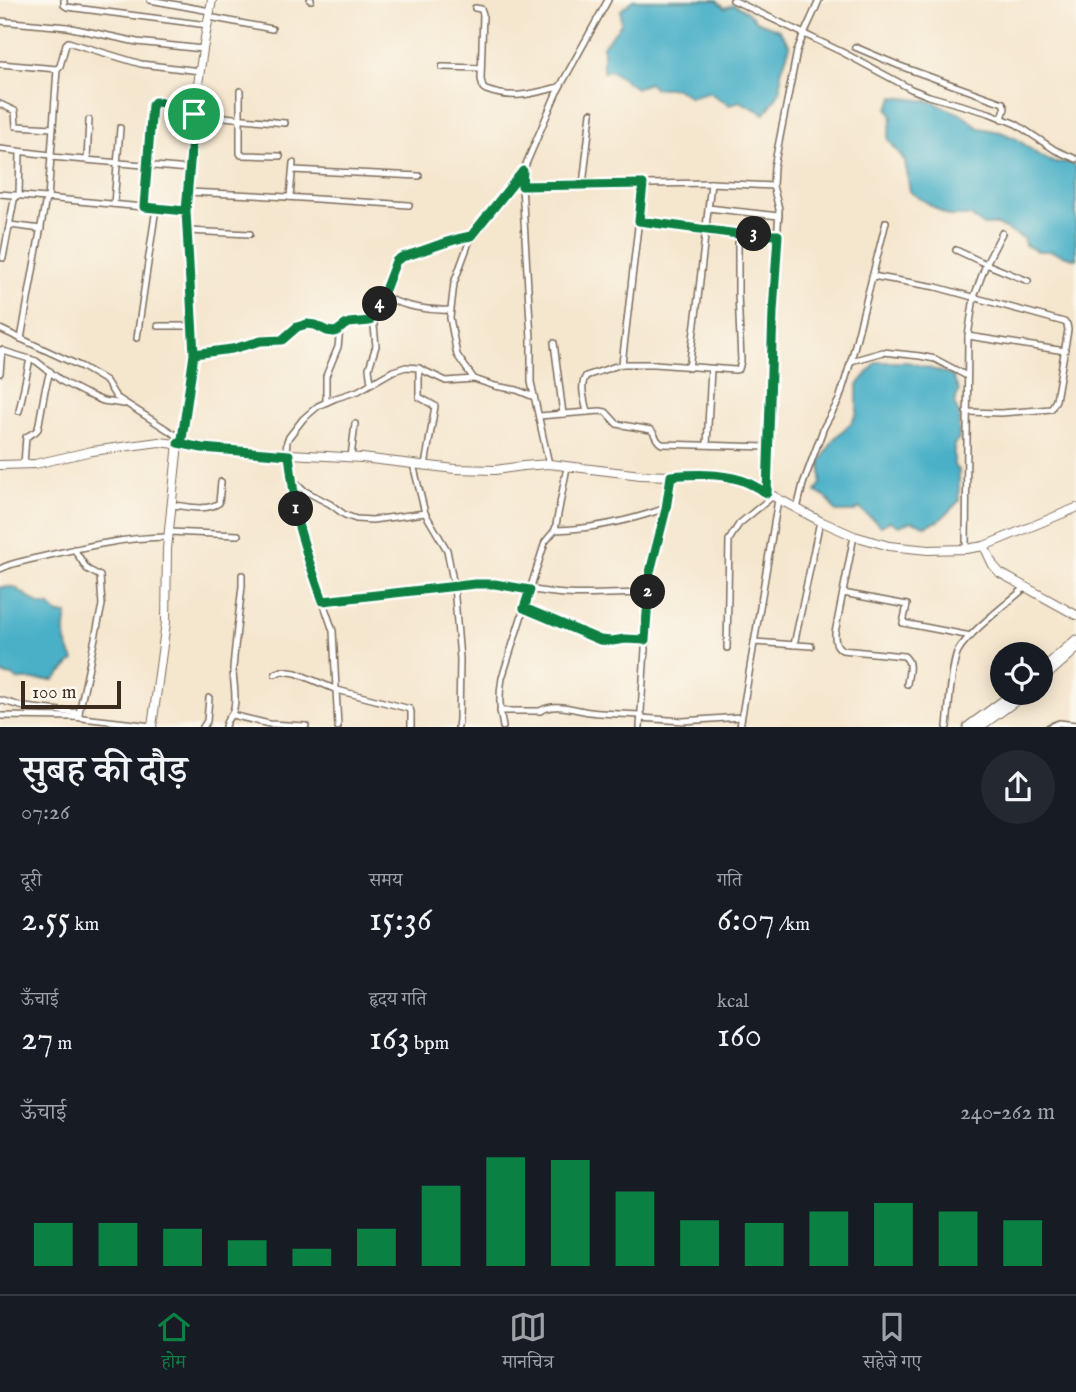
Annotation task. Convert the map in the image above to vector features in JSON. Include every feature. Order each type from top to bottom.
[{"type":"main road","points":[[1053,660],[1076,640]]},
{"type":"main road","points":[[1053,669],[1076,649]]},
{"type":"main road","points":[[968,727],[998,705]]},
{"type":"main road","points":[[979,727],[1009,705]]},
{"type":"street","points":[[64,0],[67,7],[209,18],[272,29]]},
{"type":"street","points":[[150,0],[209,18]]},
{"type":"street","points":[[0,700],[24,707],[152,726],[166,622],[168,535],[194,354],[186,211],[202,49],[212,0]]},
{"type":"street","points":[[474,379],[457,355],[450,310],[454,283],[471,236],[523,171],[559,87],[608,0]]},
{"type":"street","points":[[733,0],[911,89],[1016,124],[1055,150],[1076,159]]},
{"type":"street","points":[[740,727],[773,496],[768,447],[779,216],[773,186],[774,167],[796,51],[818,0]]},
{"type":"street","points":[[475,8],[481,9],[483,14],[483,88],[494,93],[522,96],[559,87]]},
{"type":"street","points":[[0,21],[66,27],[137,42],[202,49]]},
{"type":"street","points":[[22,339],[47,199],[57,69],[66,44],[68,42],[141,64],[200,71]]},
{"type":"street","points":[[855,47],[1003,103],[1005,108],[1002,119]]},
{"type":"street","points":[[0,64],[57,69]]},
{"type":"street","points":[[442,67],[481,68]]},
{"type":"street","points":[[240,91],[241,156],[279,156]]},
{"type":"street","points":[[144,207],[152,105],[155,102],[239,119],[285,123]]},
{"type":"street","points":[[0,104],[14,109],[16,126],[53,128]]},
{"type":"street","points":[[583,185],[591,114]]},
{"type":"street","points":[[87,160],[89,120]]},
{"type":"street","points":[[114,204],[120,128]]},
{"type":"street","points":[[0,149],[189,169]]},
{"type":"street","points":[[3,258],[17,195],[20,152]]},
{"type":"street","points":[[290,197],[293,167],[419,176]]},
{"type":"street","points":[[523,171],[531,382],[549,464]]},
{"type":"street","points":[[522,186],[711,183],[773,186]]},
{"type":"street","points":[[689,368],[711,183]]},
{"type":"street","points":[[622,364],[643,184]]},
{"type":"street","points":[[187,192],[409,205]]},
{"type":"street","points":[[0,194],[186,211]]},
{"type":"street","points":[[137,338],[156,208]]},
{"type":"street","points":[[708,208],[779,216]]},
{"type":"street","points":[[639,221],[738,234],[778,235]]},
{"type":"street","points":[[797,509],[803,484],[824,427],[839,400],[886,222]]},
{"type":"street","points":[[10,225],[41,229]]},
{"type":"street","points":[[188,231],[250,234]]},
{"type":"street","points":[[966,549],[968,336],[974,297],[986,264],[1002,233]]},
{"type":"street","points":[[587,412],[583,379],[622,364],[739,369],[738,234]]},
{"type":"street","points":[[194,354],[232,349],[261,341],[282,340],[297,327],[307,324],[327,331],[337,331],[349,323],[370,321],[396,261],[458,238],[471,236]]},
{"type":"street","points":[[956,250],[1028,281]]},
{"type":"street","points":[[872,276],[936,287],[1064,322],[1068,327],[1056,400],[1051,409],[1001,414],[966,412]]},
{"type":"street","points":[[383,296],[410,305],[450,310]]},
{"type":"street","points":[[372,383],[369,368],[376,337],[373,317]]},
{"type":"street","points":[[158,326],[193,326]]},
{"type":"street","points":[[326,402],[327,376],[338,347],[340,329]]},
{"type":"street","points":[[0,330],[82,367],[106,381],[111,385],[116,397],[180,441],[202,448],[351,457],[475,471],[549,464],[641,475],[718,475],[743,480],[854,536],[888,546],[928,550],[984,546],[1076,508]]},
{"type":"street","points":[[968,336],[1065,351]]},
{"type":"street","points":[[554,343],[563,414]]},
{"type":"street","points":[[0,373],[1,350],[36,361],[63,382],[84,393],[103,401],[127,404]]},
{"type":"street","points":[[851,361],[883,352],[920,356],[935,359],[967,376]]},
{"type":"street","points":[[19,411],[30,359]]},
{"type":"street","points":[[338,727],[333,631],[298,524],[287,441],[311,412],[326,402],[358,391],[393,371],[406,368],[419,368],[443,381],[474,379],[534,397]]},
{"type":"street","points":[[419,368],[419,397],[435,406],[425,466]]},
{"type":"street","points":[[708,446],[711,369]]},
{"type":"street","points":[[24,464],[26,437],[38,429],[50,371]]},
{"type":"street","points":[[539,416],[606,412],[617,425],[651,430],[662,444],[768,447]]},
{"type":"street","points":[[351,457],[355,424]]},
{"type":"street","points":[[0,465],[35,464],[140,443],[180,441]]},
{"type":"street","points":[[413,464],[425,513],[447,550],[454,586],[460,659],[458,727]]},
{"type":"street","points":[[503,727],[499,692],[502,678],[545,542],[555,530],[567,467]]},
{"type":"street","points":[[640,727],[650,572],[666,509],[671,476]]},
{"type":"street","points":[[292,479],[305,491],[356,519],[372,520],[425,513]]},
{"type":"street","points":[[172,505],[207,508],[214,506],[219,503],[221,482]]},
{"type":"street","points":[[727,648],[729,540],[738,524],[773,496]]},
{"type":"street","points":[[555,530],[601,526],[666,509]]},
{"type":"street","points":[[794,645],[820,521]]},
{"type":"street","points":[[0,569],[74,549],[142,538],[168,535],[239,535]]},
{"type":"street","points":[[854,536],[835,641],[842,650],[904,656],[909,664],[907,684]]},
{"type":"street","points":[[984,546],[1000,573],[1076,615]]},
{"type":"street","points":[[74,549],[88,569],[100,576],[102,594],[94,649],[76,715]]},
{"type":"street","points":[[225,727],[226,720],[234,711],[234,664],[242,575]]},
{"type":"street","points":[[323,601],[495,584],[569,594],[648,593]]},
{"type":"street","points":[[947,727],[958,651],[1026,587]]},
{"type":"street","points":[[843,593],[907,605],[903,623],[971,636]]},
{"type":"street","points":[[524,608],[600,640],[645,640]]},
{"type":"street","points":[[754,642],[811,646]]},
{"type":"street","points":[[275,674],[282,671],[296,673],[337,690],[410,709],[411,727]]},
{"type":"street","points":[[203,727],[207,721],[209,698]]},
{"type":"street","points":[[500,711],[540,711],[552,707],[683,721],[741,717]]},
{"type":"street","points":[[0,716],[76,715]]},
{"type":"street","points":[[232,715],[268,724],[306,726]]},
{"type":"street","points":[[1049,727],[1059,723],[1076,725]]},
{"type":"water","points":[[633,0],[717,0],[725,8],[734,4],[756,21],[779,30],[790,46],[781,72],[781,90],[765,114],[739,101],[730,105],[708,92],[690,97],[676,88],[654,88],[649,83],[636,88],[610,70],[603,72],[603,46],[621,24],[621,10]]},
{"type":"water","points":[[894,97],[930,101],[961,114],[979,128],[1001,132],[1017,139],[1054,163],[1072,163],[1076,167],[1076,259],[1050,251],[1037,251],[1025,245],[1023,238],[997,225],[983,225],[970,216],[948,216],[910,192],[905,161],[888,139],[892,117],[888,108]]},
{"type":"water","points":[[877,362],[908,362],[952,375],[959,391],[954,404],[959,413],[959,439],[954,444],[954,466],[959,470],[959,501],[939,521],[925,526],[912,521],[899,526],[890,521],[881,526],[859,508],[854,512],[836,512],[828,499],[816,492],[821,483],[821,461],[834,439],[852,422],[857,413],[857,386]]},
{"type":"water","points":[[0,587],[14,587],[40,605],[49,605],[58,614],[67,614],[65,638],[74,660],[54,680],[18,680],[13,676],[0,674]]},
{"type":"route","points":[[194,114],[186,211],[194,354],[182,439],[178,443],[237,452],[289,455],[298,524],[323,601],[495,584],[530,590],[524,608],[595,639],[645,640],[650,572],[666,509],[671,476],[718,475],[743,480],[767,493],[778,235],[738,234],[639,221],[643,184],[522,186],[523,171],[471,236],[458,238],[396,261],[377,311],[370,321],[352,322],[334,332],[307,324],[297,327],[282,340],[261,341],[232,349],[194,354],[190,252],[186,211],[144,207],[152,105],[155,102],[195,106],[194,114]]}]
